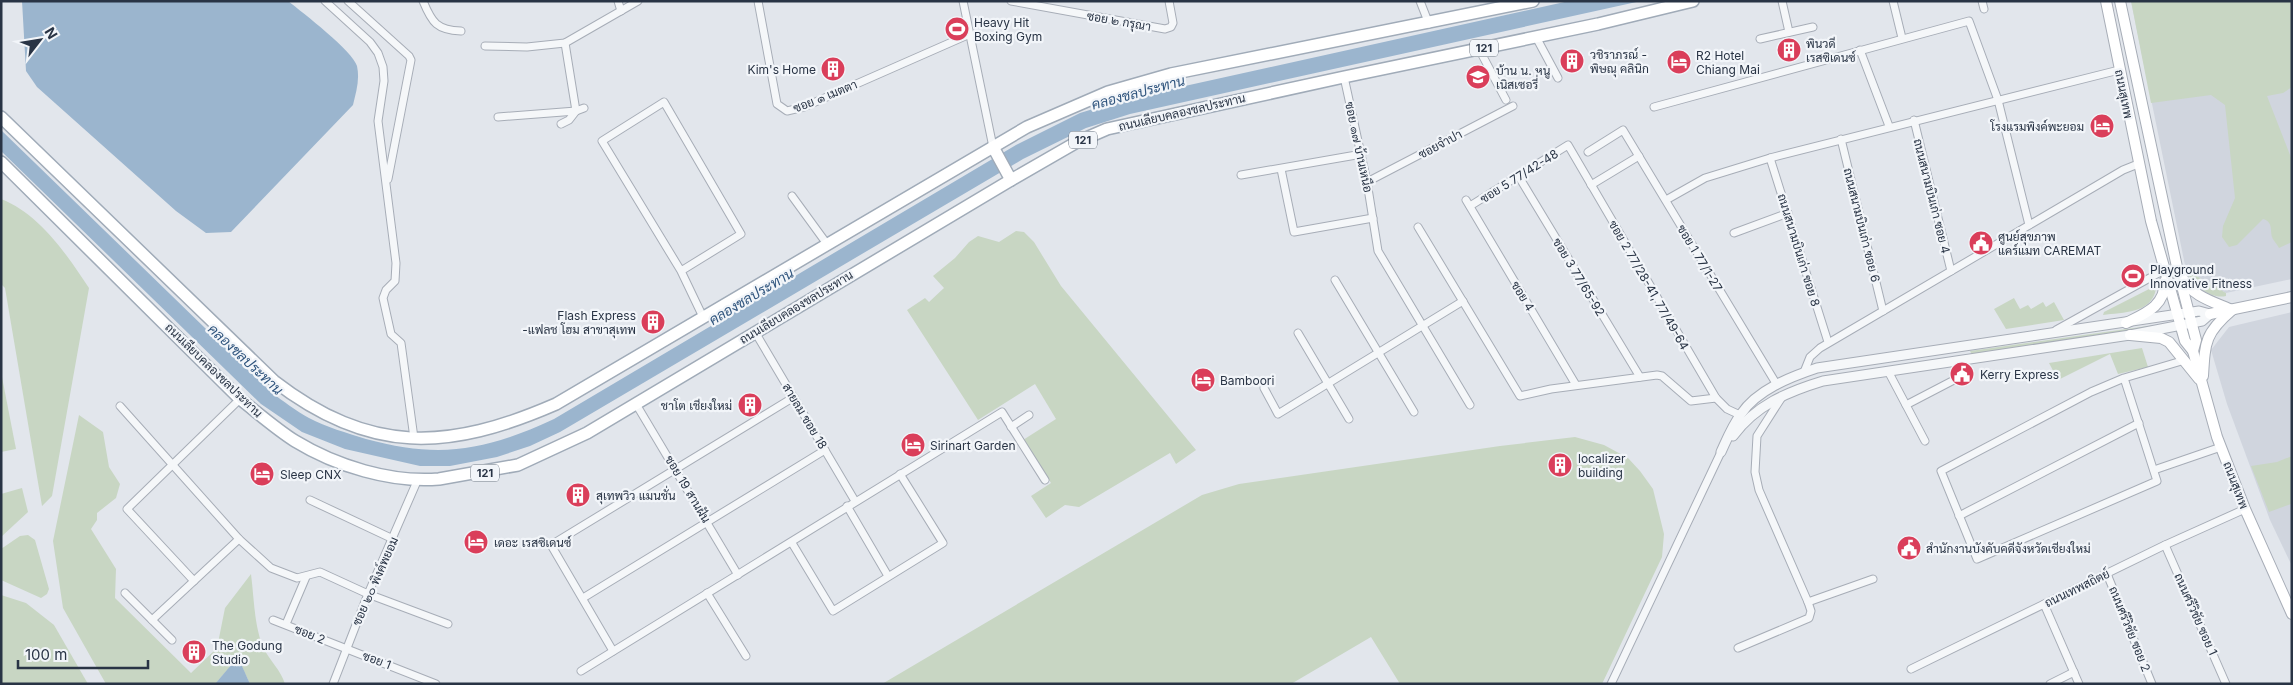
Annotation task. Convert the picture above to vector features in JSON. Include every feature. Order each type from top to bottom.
[{"type":"main road","points":[[1,117],[281,386],[320,412],[351,426],[384,435],[414,438],[472,434],[530,415],[556,404],[826,244],[995,150],[1050,116],[1108,92],[1171,74],[1429,24],[1533,1]]},
{"type":"main road","name":"ถนนเลียบคลองชลประทาน","points":[[1,162],[240,399],[295,441],[323,456],[369,472],[418,479],[439,479],[518,465],[587,433],[1009,175],[1107,129],[1536,37],[1693,1]]},
{"type":"main road","name":"ถนนสุเทพ","points":[[2106,1],[2118,70],[2138,164],[2179,320],[2186,343],[2193,351],[2221,447],[2245,509],[2292,614]]},
{"type":"main road","name":"ถนนสุเทพ","points":[[2120,1],[2177,267],[2196,340],[2193,351]]},
{"type":"main road","points":[[995,150],[1009,175]]},
{"type":"main road","points":[[2177,267],[2185,285],[2209,300],[2232,310]]},
{"type":"main road","points":[[2126,323],[2145,314],[2159,303],[2165,288],[2165,272]]},
{"type":"main road","points":[[2210,314],[2292,297]]},
{"type":"main road","points":[[2202,384],[2205,350],[2211,330],[2232,310]]},
{"type":"main road","points":[[2130,335],[2161,338],[2167,341],[2185,360],[2202,384]]},
{"type":"street","points":[[325,1],[370,42],[378,53],[383,67],[384,81],[378,121],[396,272],[395,281],[386,290],[383,298],[391,334],[401,343],[414,438]]},
{"type":"street","points":[[348,1],[411,60],[386,187]]},
{"type":"street","points":[[423,1],[434,23],[450,30],[461,31]]},
{"type":"street","points":[[618,1],[621,11]]},
{"type":"street","points":[[485,46],[527,47],[565,43],[638,1]]},
{"type":"street","name":"ซอย ๑ เมตตา","points":[[758,1],[777,104],[787,111],[804,107],[970,34]]},
{"type":"street","points":[[963,1],[995,150]]},
{"type":"street","name":"ซอย ๒ กรุณา","points":[[1011,1],[1165,29],[1171,27],[1173,23],[1169,1]]},
{"type":"street","points":[[1420,1],[1429,24]]},
{"type":"street","points":[[1782,1],[1789,32]]},
{"type":"street","points":[[1893,1],[1902,38]]},
{"type":"street","points":[[1654,107],[1969,21],[1998,100],[2029,225]]},
{"type":"street","points":[[1760,39],[1813,27]]},
{"type":"street","points":[[1536,37],[1558,78]]},
{"type":"street","points":[[561,124],[569,120],[576,111],[565,43]]},
{"type":"street","points":[[1479,49],[1506,100]]},
{"type":"street","points":[[1860,50],[1889,126]]},
{"type":"street","points":[[1666,200],[1705,178],[1770,158],[1889,126],[2118,70]]},
{"type":"street","name":"ซอย ๑๗ บ้านเหนือ","points":[[1344,77],[1362,154],[1378,252],[1470,405]]},
{"type":"street","points":[[681,271],[742,234],[664,102],[602,141],[681,271],[703,317]]},
{"type":"street","name":"ซอยจำปา","points":[[1367,182],[1513,106]]},
{"type":"street","points":[[498,117],[576,111],[584,108]]},
{"type":"street","name":"ถนนสนามบินเก่า ซอย 4","points":[[1914,120],[1951,271]]},
{"type":"street","name":"ซอย 1 77/1-27","points":[[1588,152],[1624,130],[1777,385]]},
{"type":"street","name":"ถนนสนามบินเก่า ซอย 6","points":[[1841,139],[1883,311]]},
{"type":"street","name":"ซอย 5 77/42-48","points":[[1468,203],[1519,176],[1568,145]]},
{"type":"street","name":"ซอย 2 77/28-41, 77/49-64","points":[[1568,145],[1716,398],[1727,409],[1740,415]]},
{"type":"street","points":[[1241,176],[1362,154]]},
{"type":"street","points":[[1591,185],[1639,156]]},
{"type":"street","name":"ถนนสนามบินเก่า ซอย 8","points":[[1770,158],[1828,342]]},
{"type":"street","points":[[1803,388],[1802,373],[1810,357],[1828,342],[2123,170],[2138,164]]},
{"type":"street","points":[[1281,169],[1294,232],[1373,218]]},
{"type":"street","name":"ซอย 3 77/65-92","points":[[1519,176],[1640,377]]},
{"type":"street","points":[[792,196],[826,244]]},
{"type":"street","name":"ซอย 4","points":[[1468,203],[1576,385]]},
{"type":"street","points":[[1734,233],[1788,213]]},
{"type":"street","points":[[1418,227],[1520,396],[1576,385],[1662,376],[1692,401],[1716,398]]},
{"type":"street","points":[[2051,333],[2165,272]]},
{"type":"street","points":[[1334,280],[1414,412]]},
{"type":"street","points":[[1264,388],[1278,414],[1463,301]]},
{"type":"street","points":[[1721,452],[1743,422],[1764,405],[1803,388],[1839,378],[2130,335],[2179,320],[2190,318],[2202,321],[2210,314]]},
{"type":"street","points":[[1611,684],[1740,415],[1753,401],[1777,385],[1802,373],[1831,366],[2126,323],[2179,320]]},
{"type":"street","name":"สายลม ซอย 18","points":[[755,332],[855,501]]},
{"type":"street","points":[[1298,333],[1349,419]]},
{"type":"street","points":[[1906,404],[1954,380],[1963,360]]},
{"type":"street","points":[[2124,378],[2157,481],[1976,559],[1941,471],[2091,392],[2124,378],[2185,360]]},
{"type":"street","points":[[1888,371],[1925,441]]},
{"type":"street","points":[[1738,648],[1809,618],[1811,611],[1759,490],[1755,472],[1757,436],[1784,395]]},
{"type":"street","points":[[612,651],[551,545],[794,397]]},
{"type":"street","points":[[194,580],[127,509],[240,399]]},
{"type":"street","name":"ซอย 19 สานฝัน","points":[[636,404],[738,575]]},
{"type":"street","points":[[120,406],[239,539],[271,568],[297,578],[320,572],[368,594],[448,624]]},
{"type":"street","points":[[581,671],[792,543],[855,501],[1002,412],[1045,480]]},
{"type":"street","points":[[1011,427],[1029,414]]},
{"type":"street","points":[[1959,516],[2139,423]]},
{"type":"street","points":[[2154,470],[2221,447]]},
{"type":"street","points":[[583,598],[825,450]]},
{"type":"street","points":[[792,543],[833,611],[943,542],[900,474]]},
{"type":"street","name":"ซอย ๒๐ พิงค์พยอม","points":[[333,684],[368,594],[418,479]]},
{"type":"street","points":[[310,500],[393,539]]},
{"type":"street","points":[[847,506],[888,576]]},
{"type":"street","name":"ถนนเทพสถิตย์","points":[[1911,669],[2165,544],[2245,509]]},
{"type":"street","points":[[152,620],[239,539]]},
{"type":"street","name":"ถนนศรีวิชัย ซอย 1","points":[[2165,544],[2226,684]]},
{"type":"street","name":"ถนนศรีวิชัย ซอย 2","points":[[2107,574],[2152,684]]},
{"type":"street","points":[[286,624],[306,577]]},
{"type":"street","points":[[1808,602],[1873,580]]},
{"type":"street","points":[[125,593],[172,640]]},
{"type":"street","points":[[707,593],[746,656]]},
{"type":"street","points":[[2044,604],[2079,684]]},
{"type":"street","name":"ซอย 2","points":[[274,620],[346,648]]},
{"type":"street","name":"ซอย 1","points":[[346,648],[436,684]]},
{"type":"street","points":[[2050,684],[2074,672]]},
{"type":"shaded area","points":[[2131,1],[2292,1],[2292,279],[2226,293],[2186,270]]},
{"type":"shaded area","points":[[2292,312],[2292,566],[2270,520],[2227,404],[2211,350],[2229,327]]},
{"type":"green space","points":[[2131,1],[2292,1],[2292,87],[2283,93],[2267,96],[2292,160],[2292,242],[2279,248],[2272,237],[2270,224],[2263,219],[2237,245],[2229,247],[2222,237],[2223,226],[2235,198],[2225,105],[2211,95],[2151,103]]},
{"type":"green space","points":[[1,199],[15,206],[40,225],[62,249],[89,288],[52,496],[42,506],[5,288],[1,284]]},
{"type":"green space","points":[[1016,231],[1024,232],[1034,242],[1061,286],[1196,450],[1176,464],[1170,453],[1079,507],[1065,505],[1046,518],[1031,496],[1051,483],[1023,440],[1056,419],[1035,384],[978,420],[907,310],[925,298],[929,302],[944,288],[933,276],[955,258],[969,242],[978,236],[999,242]]},
{"type":"green space","points":[[2186,270],[2226,293],[2226,296],[2214,296],[2202,290],[2192,281]]},
{"type":"green space","points":[[2153,287],[2156,289],[2153,297],[2142,307],[2127,312],[2103,315],[2104,312]]},
{"type":"green space","points":[[2014,298],[2020,309],[2028,305],[2031,309],[2043,302],[2046,307],[2054,302],[2064,320],[2006,329],[1994,309]]},
{"type":"green space","points":[[2155,325],[2155,328],[1972,355],[1970,351]]},
{"type":"green space","points":[[2142,348],[2148,367],[2118,374],[2110,354],[2058,380],[2049,363]]},
{"type":"green space","points":[[1,372],[16,449],[1,452]]},
{"type":"green space","points":[[79,415],[103,432],[109,467],[120,484],[116,498],[97,513],[97,520],[91,529],[116,569],[115,598],[191,673],[217,648],[225,608],[251,574],[260,638],[263,647],[281,674],[285,684],[250,684],[238,658],[215,684],[106,684],[63,608],[53,541]]},
{"type":"green space","points":[[1575,437],[1604,445],[1628,458],[1640,471],[1653,489],[1664,534],[1662,557],[1602,684],[1400,684],[1371,637],[1291,684],[882,684],[1202,495],[1239,484]]},
{"type":"green space","points":[[2292,456],[2291,504],[2269,512],[2251,466],[2277,462]]},
{"type":"green space","points":[[22,488],[28,512],[1,537],[1,494]]},
{"type":"green space","points":[[28,535],[35,540],[49,589],[47,594],[41,598],[1,580],[1,549],[20,536]]},
{"type":"green space","points":[[1,595],[26,603],[54,625],[88,684],[1,684]]},
{"type":"water","points":[[22,1],[288,1],[327,32],[354,59],[358,76],[353,105],[231,232],[206,233],[176,211],[37,87],[26,71]]},
{"type":"water","points":[[1569,1],[1641,1],[1130,114],[1086,128],[1023,159],[560,432],[530,446],[497,457],[450,466],[420,466],[345,449],[302,432],[261,404],[1,151],[1,130],[271,392],[299,412],[337,430],[392,445],[440,450],[462,448],[484,445],[529,430],[554,419],[1016,145],[1080,113],[1126,99]]},
{"type":"water","points":[[238,657],[250,684],[215,684]]},
{"type":"place","name":"Heavy Hit Boxing Gym","points":[[957,29]]},
{"type":"place","name":"พินวดี เรสซิเดนซ์","points":[[1789,50]]},
{"type":"place","name":"วชิราภรณ์ - พิษณุ คลินิก","points":[[1572,61]]},
{"type":"place","name":"R2 Hotel Chiang Mai","points":[[1679,62]]},
{"type":"place","name":"Kim's Home","points":[[833,69]]},
{"type":"place","name":"บ้าน น. หนู เนิสเซอรี่","points":[[1478,77]]},
{"type":"place","name":"โรงแรมพิงค์พะยอม","points":[[2102,126]]},
{"type":"place","name":"ศูนย์สุขภาพ แคร์แมท CAREMAT","points":[[1981,243]]},
{"type":"place","name":"Playground Innovative Fitness","points":[[2133,276]]},
{"type":"place","name":"Flash Express -แฟลช โฮม สาขาสุเทพ","points":[[653,322]]},
{"type":"place","name":"Kerry Express","points":[[1962,374]]},
{"type":"place","name":"Bamboori","points":[[1203,380]]},
{"type":"place","name":"ชาโต เชียงใหม่","points":[[750,405]]},
{"type":"place","name":"Sirinart Garden","points":[[913,445]]},
{"type":"place","name":"localizer building","points":[[1560,465]]},
{"type":"place","name":"Sleep CNX","points":[[262,474]]},
{"type":"place","name":"สุเทพวิว แมนชั่น","points":[[578,495]]},
{"type":"place","name":"เดอะ เรสซิเดนซ์","points":[[476,542]]},
{"type":"place","name":"สำนักงานบังคับคดีจังหวัดเชียงใหม่","points":[[1909,548]]},
{"type":"place","name":"The Godung Studio","points":[[194,652]]},
{"type":"water label","name":"คลองชลประทาน","points":[[1138,92]]},
{"type":"water label","name":"คลองชลประทาน","points":[[751,296]]},
{"type":"water label","name":"คลองชลประทาน","points":[[246,359]]}]
